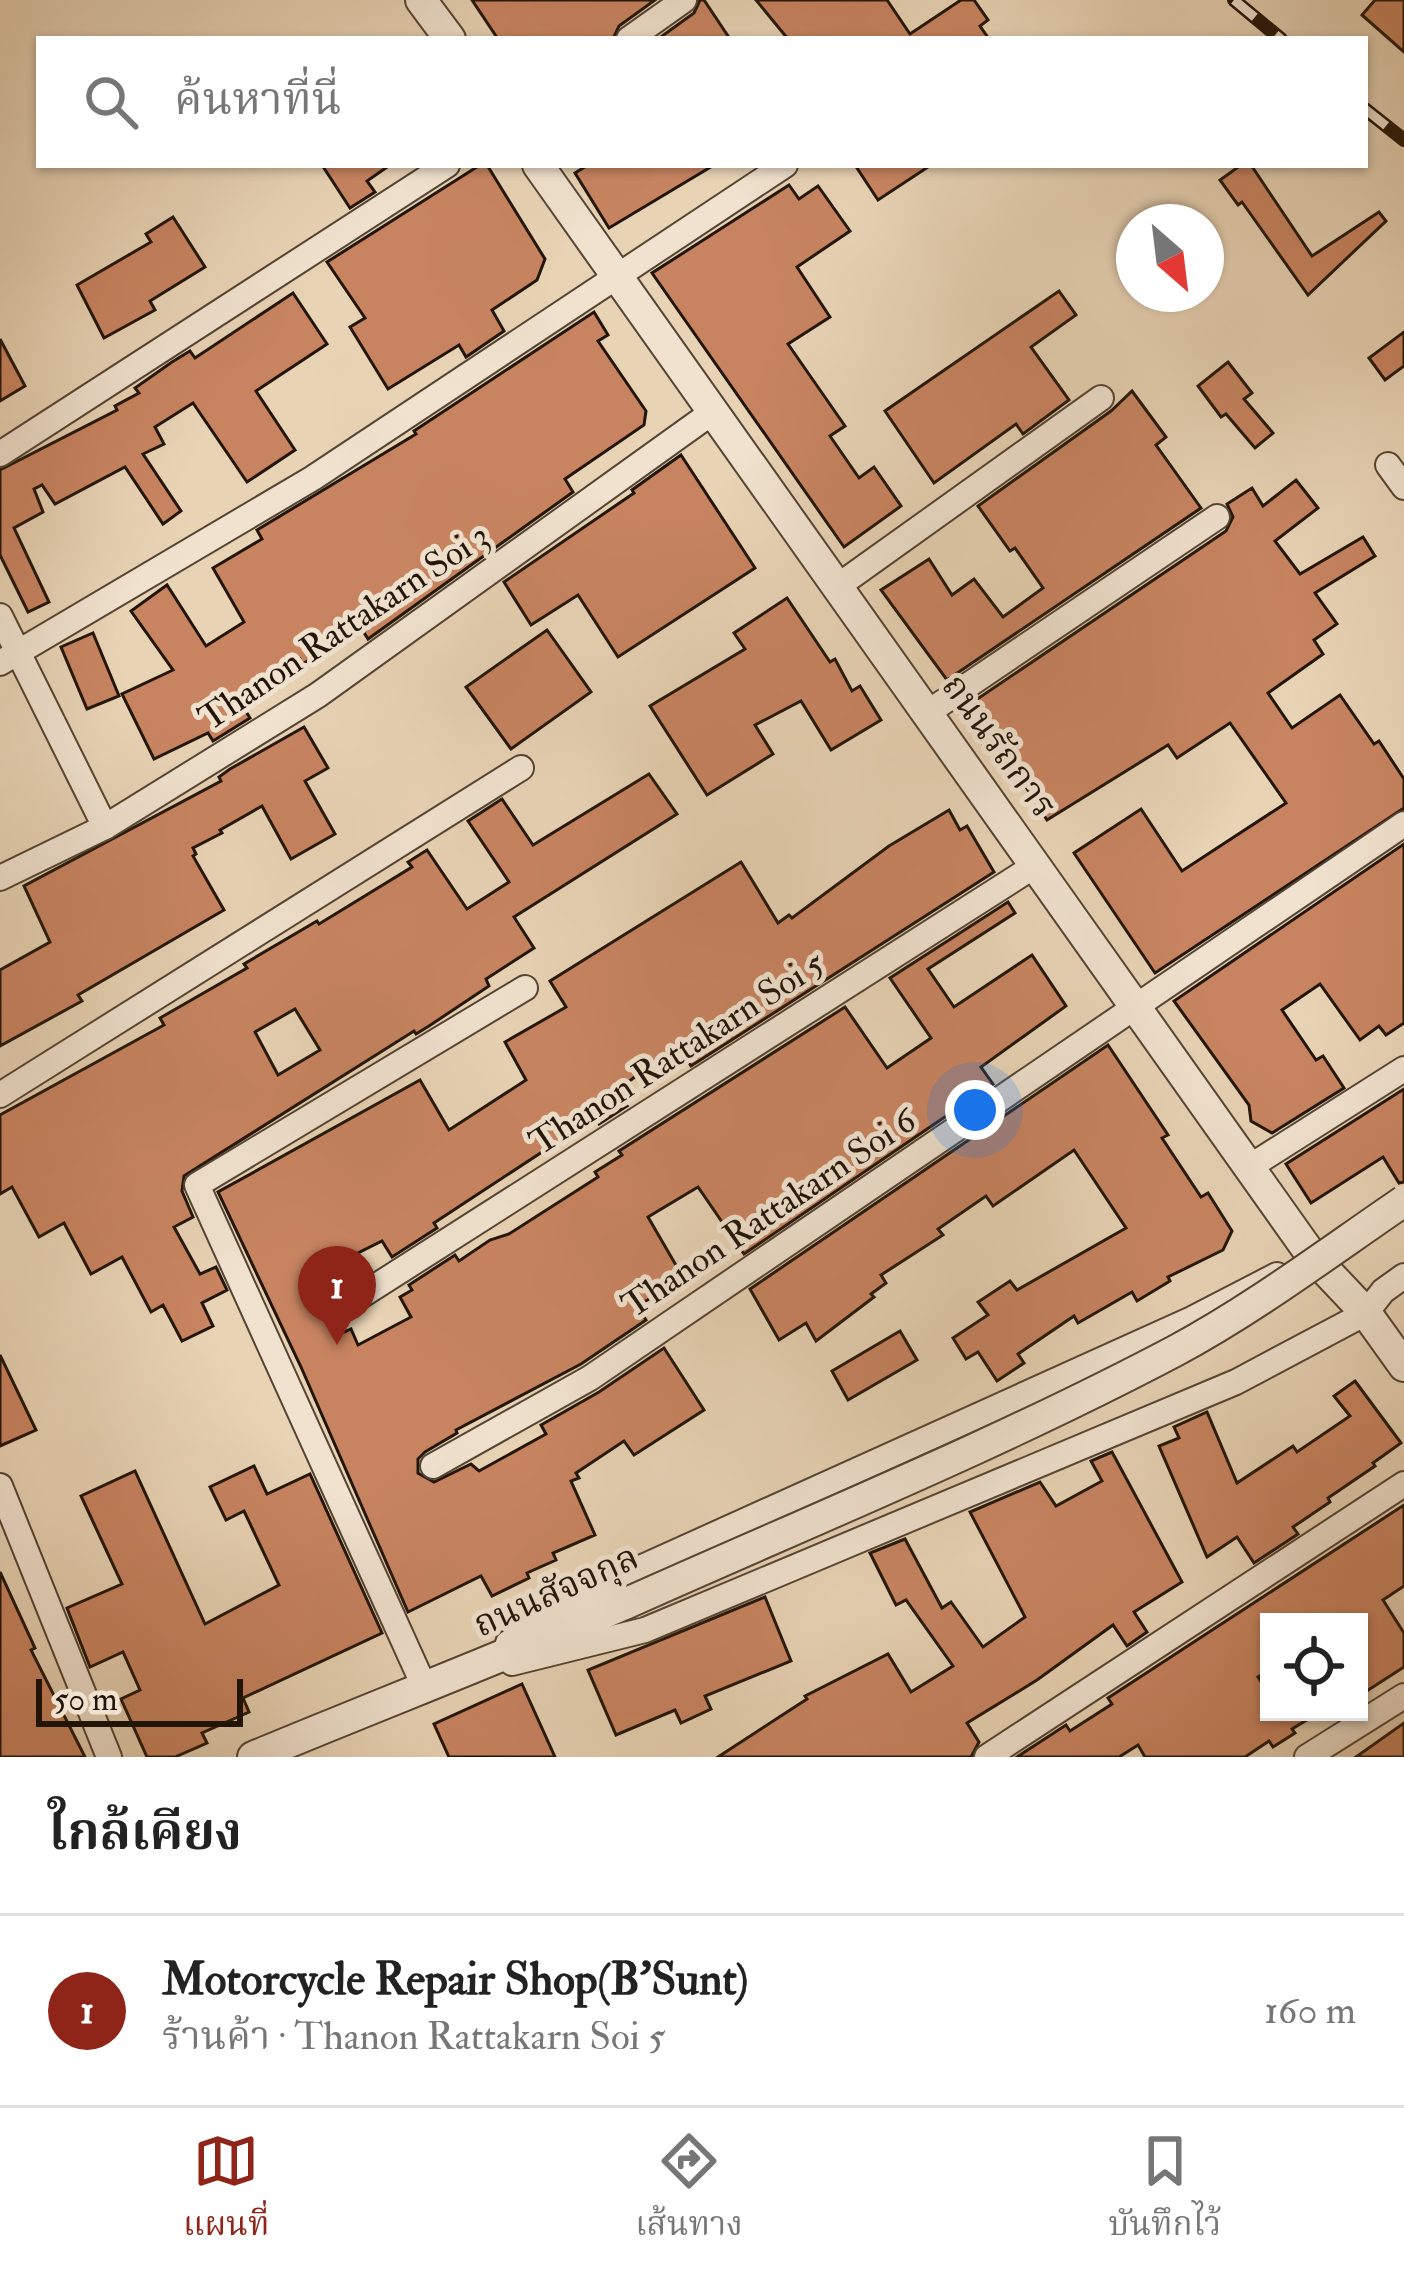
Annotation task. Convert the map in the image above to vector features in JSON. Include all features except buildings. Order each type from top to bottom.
[{"type":"street","points":[[421,0],[448,36]]},
{"type":"street","points":[[633,36],[684,0]]},
{"type":"street","points":[[0,454],[442,168]]},
{"type":"street","name":"ถนนรัถการ","points":[[540,168],[1312,1256],[1366,1313],[1404,1366]]},
{"type":"street","points":[[10,658],[313,478],[780,168]]},
{"type":"street","points":[[838,586],[1101,398]]},
{"type":"street","name":"Thanon Rattakarn Soi 3","points":[[0,878],[106,827],[318,695],[714,411]]},
{"type":"street","points":[[1388,465],[1404,487]]},
{"type":"street","points":[[927,713],[1217,517]]},
{"type":"street","points":[[0,616],[10,658],[106,827]]},
{"type":"street","points":[[0,1095],[521,768]]},
{"type":"street","name":"Thanon Rattakarn Soi 6","points":[[433,1466],[590,1378],[1404,824]]},
{"type":"street","name":"Thanon Rattakarn Soi 5","points":[[356,1299],[1036,865]]},
{"type":"street","points":[[456,1677],[424,1685],[197,1185],[525,988]]},
{"type":"street","points":[[1251,1166],[1404,1070]]},
{"type":"street","name":"ถนนสัจจกุล","points":[[456,1677],[627,1604],[1177,1350],[1404,1201]]},
{"type":"street","name":"ถนนสัจจกุล","points":[[456,1677],[585,1592],[1192,1319],[1312,1256]]},
{"type":"street","name":"ถนนสัจจกุล","points":[[253,1757],[424,1685],[646,1630],[1236,1382],[1366,1313],[1404,1276]]},
{"type":"street","points":[[986,1757],[1404,1484]]},
{"type":"street","points":[[0,1486],[110,1757]]},
{"type":"street","points":[[1307,1757],[1404,1696]]},
{"type":"railway","points":[[1234,0],[1277,36]]},
{"type":"railway","points":[[1368,111],[1404,140]]},
{"type":"place","name":"Motorcycle Repair Shop(B'Sunt)","points":[[337,1345]]}]
